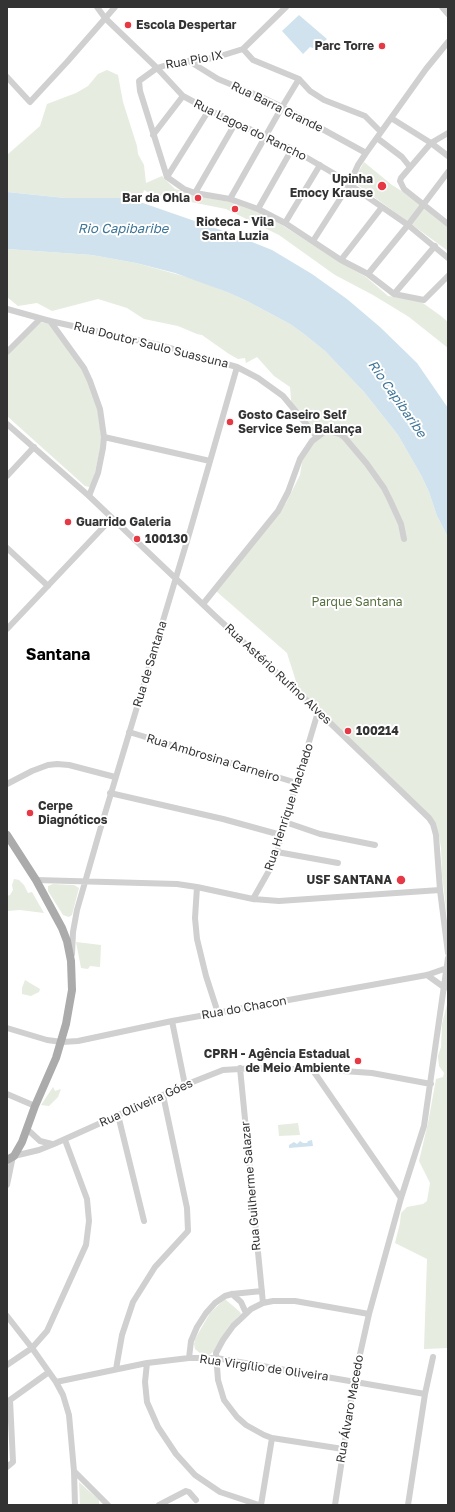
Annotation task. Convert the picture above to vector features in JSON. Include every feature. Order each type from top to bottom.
[{"type":"main road","points":[[7,835],[36,880],[62,928],[67,941],[71,961],[71,997],[62,1042],[35,1106],[22,1142],[11,1157]]},
{"type":"street","name":"Rua Lagoa do Rancho","points":[[97,7],[105,18],[157,68],[183,96],[209,110],[266,135],[320,165],[408,225],[448,258]]},
{"type":"street","points":[[7,77],[30,102],[115,7]]},
{"type":"street","name":"Rua Pio IX","points":[[157,68],[173,63],[214,58],[243,49],[286,7]]},
{"type":"street","points":[[442,7],[448,14]]},
{"type":"street","points":[[313,241],[349,185],[358,165],[366,153],[448,42]]},
{"type":"street","points":[[243,49],[253,60],[299,79],[310,91],[324,100],[365,116],[381,132]]},
{"type":"street","name":"Rua Barra Grande","points":[[189,61],[208,74],[282,107],[366,153]]},
{"type":"street","points":[[157,68],[139,81],[140,91],[167,177],[177,185],[195,193],[230,199],[258,209],[285,223],[341,260],[368,274],[394,294],[424,300],[448,276]]},
{"type":"street","points":[[230,199],[299,79]]},
{"type":"street","points":[[153,135],[183,96]]},
{"type":"street","points":[[167,177],[209,110]]},
{"type":"street","points":[[391,118],[431,143],[448,156]]},
{"type":"street","points":[[195,193],[236,122]]},
{"type":"street","points":[[447,221],[404,189],[400,184],[401,178],[431,143],[448,133]]},
{"type":"street","points":[[377,138],[402,157],[410,167]]},
{"type":"street","points":[[258,209],[292,149]]},
{"type":"street","points":[[285,223],[320,165]]},
{"type":"street","points":[[368,274],[408,225],[448,172]]},
{"type":"street","points":[[341,260],[382,207]]},
{"type":"street","points":[[394,294],[435,246]]},
{"type":"street","name":"Rua Doutor Saulo Suassuna","points":[[7,309],[40,319],[159,345],[237,367],[258,378],[283,396],[317,437]]},
{"type":"street","points":[[7,352],[40,319]]},
{"type":"street","points":[[50,321],[84,368],[100,409],[104,438],[98,473],[89,496]]},
{"type":"street","name":"Rua de Santana","points":[[71,961],[73,932],[85,881],[110,792],[176,578],[237,367]]},
{"type":"street","name":"Rua Astério Rufino Alves","points":[[7,424],[89,496],[202,604],[424,811],[433,824],[436,834],[440,890]]},
{"type":"street","points":[[202,604],[278,511],[288,492],[300,458],[312,441],[329,431],[340,434],[345,438],[367,464],[384,488],[400,524],[404,539]]},
{"type":"street","points":[[104,438],[210,461]]},
{"type":"street","points":[[7,476],[34,447]]},
{"type":"street","points":[[7,629],[112,518]]},
{"type":"street","points":[[7,548],[48,586]]},
{"type":"street","name":"Rua Henrique Machado","points":[[253,899],[270,869],[277,852],[318,712]]},
{"type":"street","name":"Rua Ambrosina Carneiro","points":[[129,732],[297,784]]},
{"type":"street","points":[[7,784],[32,771],[48,765],[57,764],[68,764],[115,777]]},
{"type":"street","points":[[110,792],[209,815],[281,835]]},
{"type":"street","points":[[285,822],[320,834],[375,845]]},
{"type":"street","points":[[277,852],[338,863]]},
{"type":"street","points":[[36,880],[178,884],[253,899],[279,901],[440,890],[448,953]]},
{"type":"street","points":[[198,887],[195,918],[197,939],[206,976],[218,1013]]},
{"type":"street","name":"Rua Álvaro Macedo","points":[[334,1505],[354,1381],[369,1314],[401,1198],[424,1126],[445,988],[448,958]]},
{"type":"street","name":"Rua do Chacon","points":[[7,1028],[47,1040],[62,1042],[78,1041],[172,1021],[427,974],[447,968]]},
{"type":"street","points":[[427,974],[445,988]]},
{"type":"street","points":[[172,1021],[185,1084]]},
{"type":"street","name":"Rua Oliveira Góes","points":[[11,1157],[32,1152],[65,1140],[185,1084],[223,1070],[240,1068],[312,1069],[372,1073],[431,1084]]},
{"type":"street","name":"Rua Guilherme Salazar","points":[[240,1068],[263,1303]]},
{"type":"street","points":[[312,1069],[401,1198]]},
{"type":"street","points":[[7,1094],[35,1106]]},
{"type":"street","points":[[116,1369],[122,1335],[133,1302],[155,1267],[186,1235],[189,1227],[187,1208],[163,1095]]},
{"type":"street","points":[[118,1115],[144,1221]]},
{"type":"street","points":[[27,1129],[40,1141],[54,1144]]},
{"type":"street","points":[[7,1365],[32,1348],[47,1331],[86,1245],[89,1221],[87,1199],[65,1140]]},
{"type":"street","points":[[7,1185],[11,1157]]},
{"type":"street","points":[[189,1358],[191,1341],[206,1313],[215,1303],[225,1296],[232,1294],[262,1291]]},
{"type":"street","points":[[232,1294],[241,1302],[246,1314]]},
{"type":"street","points":[[343,1449],[272,1438],[246,1425],[237,1418],[224,1400],[218,1380],[216,1358],[218,1349],[233,1326],[246,1314],[263,1303],[273,1301],[295,1301],[369,1314]]},
{"type":"street","points":[[7,1316],[56,1382],[67,1406],[74,1471],[75,1505]]},
{"type":"street","points":[[408,1505],[425,1394],[433,1357]]},
{"type":"street","name":"Rua Virgílio de Oliveira","points":[[56,1382],[147,1363],[189,1358],[216,1358],[425,1394]]},
{"type":"street","points":[[147,1363],[145,1382],[148,1402],[158,1427],[176,1454],[195,1475],[220,1492],[260,1505],[272,1438]]},
{"type":"street","points":[[7,1467],[13,1462],[9,1434],[9,1400],[49,1372]]},
{"type":"street","points":[[74,1471],[108,1505]]},
{"type":"street","points":[[158,1505],[186,1491],[189,1492],[196,1500]]},
{"type":"green space","points":[[107,70],[118,75],[123,102],[137,146],[138,154],[144,165],[146,183],[162,176],[175,189],[208,198],[246,205],[263,213],[366,277],[388,296],[420,301],[441,316],[448,322],[448,348],[409,317],[373,295],[335,275],[279,235],[226,209],[151,194],[144,190],[140,202],[125,198],[65,198],[7,192],[7,155],[40,126],[47,104],[76,93],[88,86],[98,74]]},
{"type":"green space","points":[[364,162],[392,185],[408,195],[448,226],[448,251],[355,183],[355,178]]},
{"type":"green space","name":"Parque Santana","points":[[7,249],[92,255],[136,263],[194,279],[247,301],[290,324],[325,351],[364,392],[398,435],[421,475],[429,492],[437,516],[448,537],[448,926],[442,875],[441,848],[439,836],[431,823],[300,694],[287,653],[216,591],[286,503],[300,475],[303,456],[321,432],[301,416],[292,411],[290,387],[274,376],[257,357],[246,363],[245,358],[238,359],[202,335],[178,326],[144,319],[127,308],[98,299],[52,311],[37,303],[18,306],[7,297]]},
{"type":"green space","points":[[39,322],[49,324],[84,371],[96,400],[102,441],[93,481],[89,487],[85,486],[7,416],[7,353]]},
{"type":"green space","points":[[14,879],[19,880],[24,885],[28,893],[32,892],[44,913],[20,910],[7,911],[7,896],[10,895],[13,890],[12,885]]},
{"type":"green space","points":[[53,884],[74,885],[79,888],[72,915],[69,917],[63,915],[48,891],[48,886]]},
{"type":"green space","points":[[76,942],[101,945],[100,967],[90,966],[88,969],[81,968]]},
{"type":"green space","points":[[25,980],[40,989],[39,992],[31,996],[22,994],[22,988]]},
{"type":"green space","points":[[448,1001],[448,1348],[424,1349],[427,1259],[395,1243],[401,1213],[407,1207],[423,1204],[427,1201],[430,1183],[419,1161],[436,1079],[443,1077],[444,1073],[439,1066],[438,1056],[441,1047],[442,1024]]},
{"type":"green space","points":[[53,1087],[55,1091],[61,1089],[58,1097],[49,1106],[41,1105]]},
{"type":"green space","points":[[298,1123],[300,1135],[279,1136],[278,1125]]},
{"type":"green space","points":[[225,1299],[241,1314],[229,1326],[214,1351],[209,1355],[201,1354],[195,1349],[195,1339],[210,1313]]},
{"type":"green space","points":[[79,1482],[99,1500],[99,1504],[80,1505]]},
{"type":"water","points":[[299,15],[327,39],[316,49],[310,47],[303,54],[282,31]]},
{"type":"water","name":"Rio Capibaribe","points":[[7,192],[65,198],[125,198],[140,202],[232,234],[272,250],[312,274],[347,299],[380,327],[417,363],[448,408],[448,537],[437,516],[429,492],[421,475],[398,435],[364,392],[325,351],[304,334],[290,324],[247,301],[175,273],[136,263],[92,255],[7,249]]},
{"type":"water","points":[[312,1140],[313,1146],[289,1148],[289,1145],[294,1142],[297,1144],[300,1141],[307,1143],[308,1141]]},
{"type":"place","name":"Escola Despertar","points":[[128,25]]},
{"type":"place","name":"Parc Torre","points":[[382,46]]},
{"type":"place","name":"Upinha Emocy Krause","points":[[382,186]]},
{"type":"place","name":"Bar da Ohla","points":[[198,198]]},
{"type":"place","name":"Rioteca - Vila Santa Luzia","points":[[235,209]]},
{"type":"place","name":"Gosto Caseiro Self Service Sem Balança","points":[[230,422]]},
{"type":"place","name":"Guarrido Galeria","points":[[68,522]]},
{"type":"place","name":"100130","points":[[137,539]]},
{"type":"place","name":"100214","points":[[348,731]]},
{"type":"place","name":"Cerpe Diagnóticos","points":[[30,813]]},
{"type":"place","name":"USF SANTANA","points":[[401,880]]},
{"type":"place","name":"CPRH - Agência Estadual de Meio Ambiente","points":[[358,1061]]},
{"type":"district","name":"Santana","points":[[58,655]]}]
